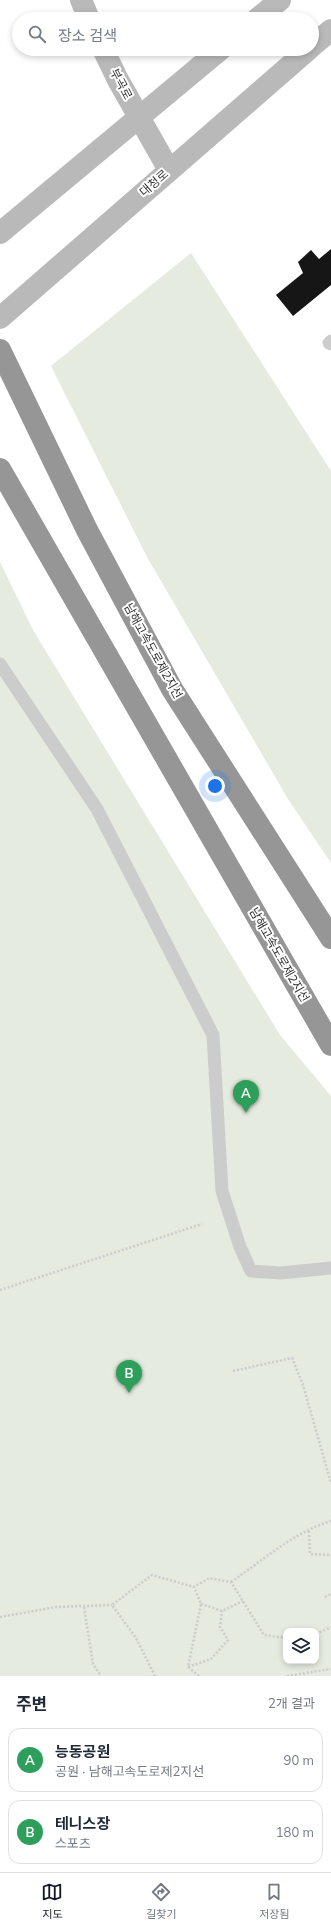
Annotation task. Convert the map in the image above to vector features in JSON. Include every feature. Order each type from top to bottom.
[{"type":"highway","name":"남해고속도로제2지선","points":[[0,350],[15,377],[87,530],[172,689],[331,938]]},
{"type":"highway","name":"남해고속도로제2지선","points":[[0,469],[331,1045]]},
{"type":"main road","points":[[81,0],[86,12]]},
{"type":"main road","points":[[265,12],[280,0]]},
{"type":"main road","points":[[319,40],[331,30]]},
{"type":"main road","name":"부곡로","points":[[106,56],[118,80],[169,170]]},
{"type":"main road","points":[[0,233],[213,56]]},
{"type":"main road","name":"대청로","points":[[0,318],[301,56]]},
{"type":"lane","points":[[331,341],[329,343],[331,344]]},
{"type":"lane","points":[[0,664],[97,809],[213,1035],[222,1191],[240,1246],[251,1270],[281,1273],[331,1268]]},
{"type":"path","points":[[0,1290],[202,1224]]},
{"type":"path","points":[[233,1372],[292,1358],[303,1385],[331,1483]]},
{"type":"path","points":[[0,1617],[56,1607],[112,1605],[152,1575],[194,1587],[209,1578],[231,1582],[288,1542],[331,1521]]},
{"type":"path","points":[[309,1531],[310,1554],[331,1555]]},
{"type":"path","points":[[231,1582],[264,1635],[283,1638]]},
{"type":"path","points":[[188,1667],[201,1604],[194,1587]]},
{"type":"path","points":[[325,1597],[331,1594]]},
{"type":"path","points":[[201,1604],[222,1611],[243,1601]]},
{"type":"path","points":[[112,1605],[136,1638],[155,1676]]},
{"type":"path","points":[[84,1607],[93,1664],[101,1676]]},
{"type":"path","points":[[188,1667],[211,1659],[228,1640],[220,1627],[222,1611]]},
{"type":"path","points":[[319,1632],[331,1626]]},
{"type":"path","points":[[188,1667],[199,1676]]},
{"type":"path","points":[[287,1676],[331,1669]]},
{"type":"shaded area","points":[[191,253],[331,471],[331,863],[288,799],[147,557],[51,366]]},
{"type":"shaded area","points":[[0,562],[33,630],[280,1035],[331,1096],[331,1676],[0,1676]]},
{"type":"building","points":[[331,249],[331,285],[293,316],[276,295],[303,273],[298,262],[311,250],[319,259]]},
{"type":"place","name":"능동공원","points":[[246,1113]]},
{"type":"place","name":"테니스장","points":[[129,1393]]}]
